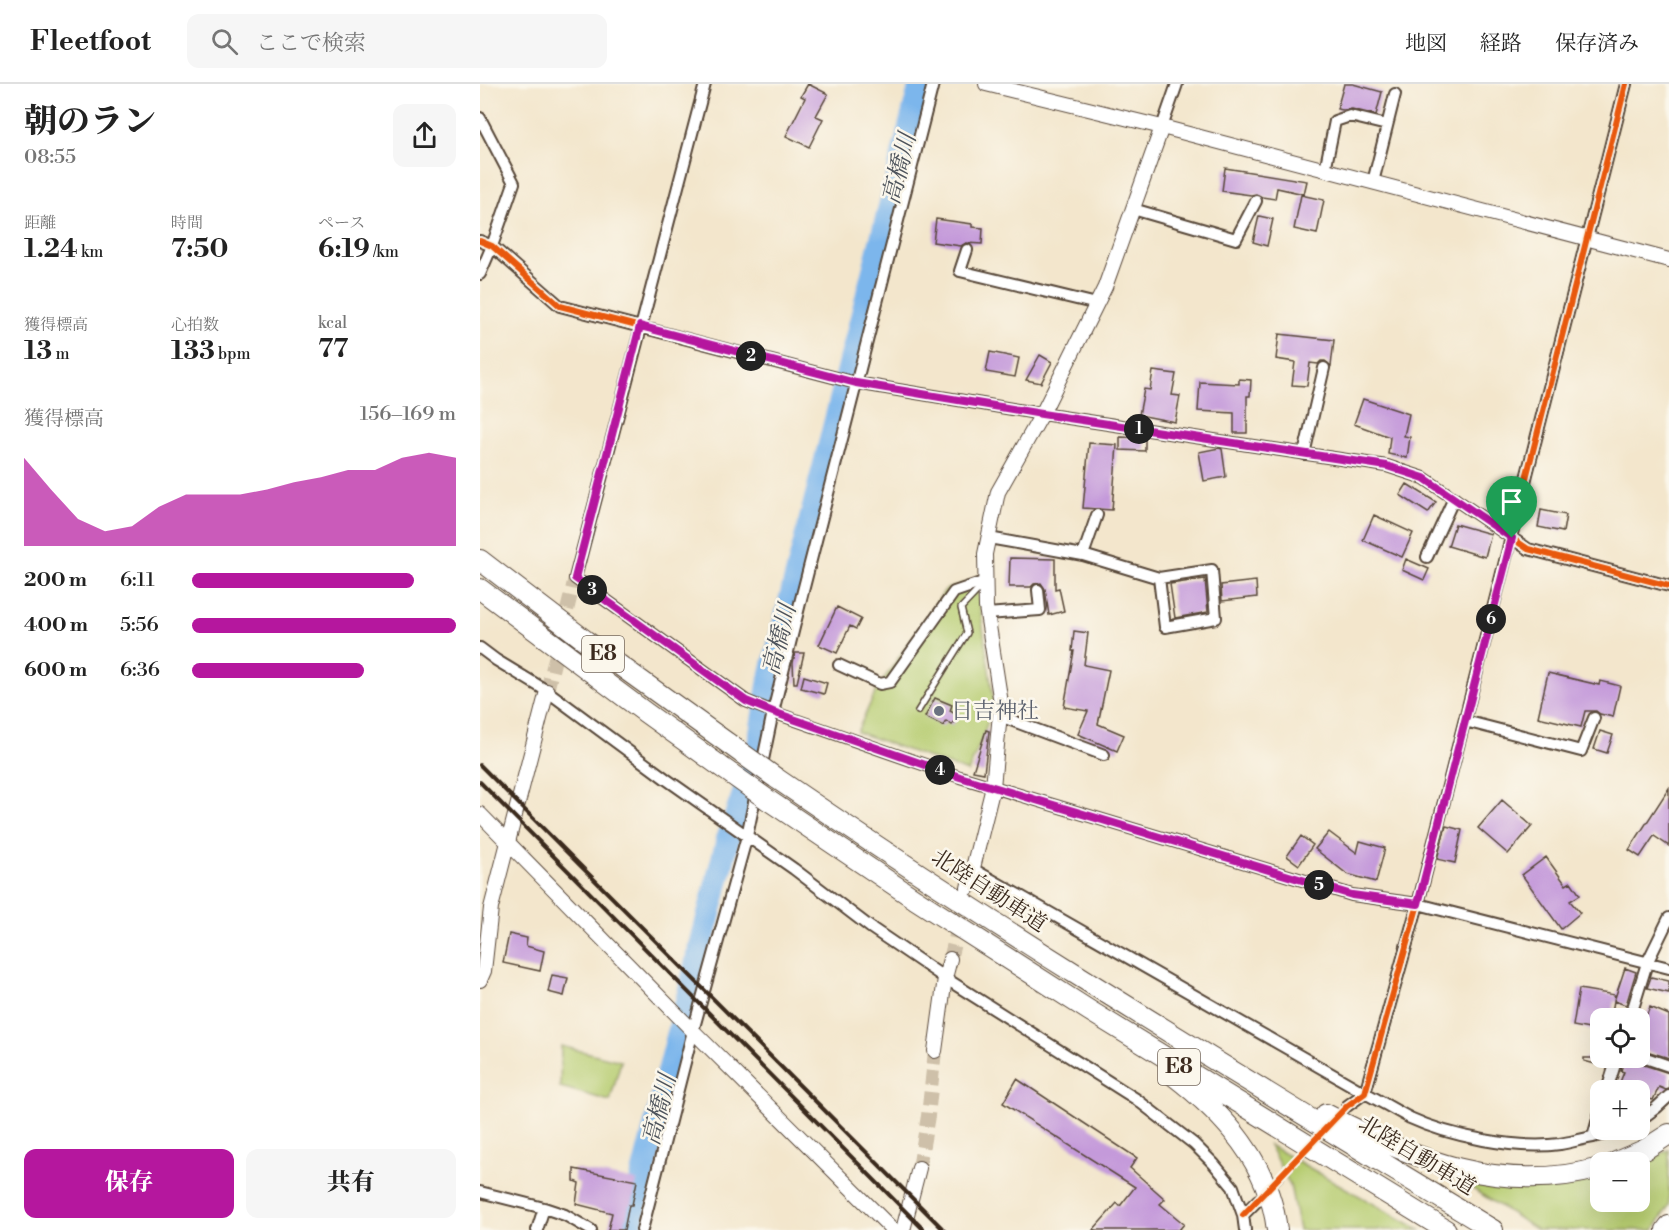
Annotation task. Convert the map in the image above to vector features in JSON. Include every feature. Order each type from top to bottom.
[{"type":"highway","name":"北陸自動車道","points":[[480,560],[604,655],[776,778],[937,886],[1100,990],[1493,1230]]},
{"type":"highway","name":"北陸自動車道","points":[[480,589],[720,766],[915,900],[1090,1011],[1446,1230]]},
{"type":"highway","points":[[915,900],[974,945],[1140,1053],[1199,1096],[1240,1138],[1252,1158],[1271,1201],[1278,1230]]},
{"type":"highway","points":[[1100,990],[1328,1115],[1400,1150],[1453,1167],[1503,1177],[1528,1179],[1590,1170]]},
{"type":"highway","points":[[1638,1152],[1669,1134]]},
{"type":"highway","points":[[1666,1230],[1669,1226]]},
{"type":"street","points":[[705,84],[575,578],[746,701],[773,712],[993,787],[1352,895],[1418,904],[1669,968]]},
{"type":"street","points":[[642,1230],[693,1031],[747,836],[773,712],[933,84]]},
{"type":"street","points":[[986,84],[1162,127],[1669,260]]},
{"type":"street","points":[[968,888],[993,787],[1001,703],[987,614],[985,554],[998,492],[1042,414],[1105,287],[1177,84]]},
{"type":"street","points":[[1347,1106],[1365,1093],[1418,904],[1626,84]]},
{"type":"street","points":[[1373,182],[1395,94]]},
{"type":"street","points":[[1325,170],[1335,121],[1350,116],[1387,125]]},
{"type":"street","points":[[480,118],[514,183],[480,274]]},
{"type":"street","points":[[1133,209],[1236,239],[1256,201]]},
{"type":"street","points":[[480,241],[492,246],[560,306],[856,383],[1042,414],[1387,466],[1424,478],[1528,549],[1669,586]]},
{"type":"street","points":[[967,250],[960,271],[1097,304]]},
{"type":"street","points":[[1304,454],[1324,368]]},
{"type":"street","points":[[1427,557],[1454,498]]},
{"type":"street","points":[[1083,555],[1097,515]]},
{"type":"street","points":[[988,538],[1083,555],[1159,578],[1212,570],[1216,618],[1164,627],[1159,578]]},
{"type":"street","points":[[839,665],[880,684],[890,682],[954,592],[986,581]]},
{"type":"street","points":[[987,614],[1040,610],[1038,590]]},
{"type":"street","points":[[480,648],[547,691],[870,927],[945,978],[1136,1099],[1194,1144],[1233,1186],[1243,1215],[1245,1230]]},
{"type":"street","points":[[480,656],[496,660]]},
{"type":"street","points":[[480,980],[484,971],[491,908],[547,691]]},
{"type":"street","points":[[1000,716],[1104,755]]},
{"type":"street","points":[[1465,721],[1581,751],[1594,718]]},
{"type":"street","points":[[480,814],[893,1230]]},
{"type":"street","points":[[973,869],[1411,1118],[1444,1131],[1516,1144],[1559,1144],[1590,1138]]},
{"type":"street","points":[[1633,1008],[1647,963],[1669,918]]},
{"type":"street","points":[[935,1051],[945,978],[950,959]]},
{"type":"street","points":[[1650,1059],[1669,1065]]},
{"type":"street","points":[[1650,1112],[1669,1096]]},
{"type":"street","points":[[903,1230],[919,1168]]},
{"type":"street","points":[[480,1192],[565,1215],[591,1230]]},
{"type":"street","points":[[1243,1215],[1258,1200]]},
{"type":"street","points":[[537,1230],[544,1208]]},
{"type":"lane","points":[[918,711],[967,633],[961,608],[986,581]]},
{"type":"green space","points":[[976,579],[994,704],[968,772],[857,732],[877,689],[945,590]]},
{"type":"green space","points":[[561,1046],[621,1061],[610,1101],[560,1087]]},
{"type":"green space","points":[[1269,1145],[1420,1230],[1299,1230],[1290,1185]]},
{"type":"green space","points":[[1669,1149],[1669,1205],[1654,1230],[1537,1230],[1456,1178],[1508,1189],[1563,1188],[1590,1180],[1590,1212],[1650,1212],[1650,1160]]},
{"type":"building","points":[[808,84],[828,94],[816,116],[823,119],[809,147],[786,136],[805,98],[801,96]]},
{"type":"building","points":[[1344,84],[1353,84],[1382,92],[1376,115],[1352,109],[1337,109]]},
{"type":"building","points":[[1225,168],[1307,181],[1304,194],[1277,188],[1275,199],[1256,194],[1222,191]]},
{"type":"building","points":[[1301,195],[1324,200],[1317,234],[1294,229]]},
{"type":"building","points":[[1259,216],[1273,219],[1267,246],[1253,242]]},
{"type":"building","points":[[936,219],[972,224],[972,227],[983,228],[982,244],[966,243],[961,246],[933,242]]},
{"type":"building","points":[[1279,334],[1334,340],[1331,366],[1325,361],[1318,364],[1310,363],[1307,386],[1292,385],[1295,362],[1276,359]]},
{"type":"building","points":[[990,352],[1019,358],[1015,377],[986,372]]},
{"type":"building","points":[[1040,355],[1052,362],[1041,383],[1026,380]]},
{"type":"building","points":[[1153,371],[1176,374],[1172,395],[1180,396],[1175,422],[1139,415],[1144,389],[1150,390]]},
{"type":"building","points":[[1239,379],[1251,380],[1250,396],[1247,396],[1247,433],[1234,433],[1234,413],[1198,411],[1200,382],[1239,384]]},
{"type":"building","points":[[1363,399],[1409,414],[1404,436],[1410,437],[1407,458],[1388,454],[1390,437],[1354,424]]},
{"type":"building","points":[[1120,437],[1145,438],[1145,451],[1120,450]]},
{"type":"building","points":[[1089,443],[1117,445],[1112,510],[1083,508]]},
{"type":"building","points":[[1222,449],[1226,477],[1204,481],[1199,452]]},
{"type":"building","points":[[1407,484],[1436,502],[1428,513],[1400,495]]},
{"type":"building","points":[[1541,510],[1566,515],[1563,532],[1538,527]]},
{"type":"building","points":[[1374,515],[1413,533],[1402,557],[1363,540]]},
{"type":"building","points":[[1455,524],[1491,534],[1485,557],[1448,546]]},
{"type":"building","points":[[1010,558],[1055,559],[1055,589],[1059,588],[1064,611],[1049,615],[1045,589],[1041,583],[1031,587],[1009,587]]},
{"type":"building","points":[[1406,559],[1429,569],[1424,580],[1402,570]]},
{"type":"building","points":[[1205,579],[1208,612],[1175,618],[1170,584]]},
{"type":"building","points":[[1256,581],[1257,597],[1222,601],[1221,585]]},
{"type":"building","points":[[837,607],[861,619],[856,629],[850,626],[837,653],[819,645]]},
{"type":"building","points":[[1074,631],[1088,633],[1084,665],[1109,670],[1098,724],[1124,735],[1117,751],[1078,734],[1088,711],[1064,707],[1074,651],[1072,651]]},
{"type":"building","points":[[795,653],[804,653],[797,683],[794,683]]},
{"type":"building","points":[[1548,673],[1599,685],[1600,681],[1620,686],[1613,717],[1596,711],[1585,711],[1581,727],[1538,717]]},
{"type":"building","points":[[804,676],[827,683],[824,694],[801,688]]},
{"type":"building","points":[[935,698],[952,705],[950,711],[959,716],[952,725],[946,721],[943,726],[925,717]]},
{"type":"building","points":[[986,730],[989,731],[984,773],[973,771]]},
{"type":"building","points":[[1600,731],[1613,735],[1607,753],[1594,749]]},
{"type":"building","points":[[1669,788],[1669,846],[1654,836],[1640,857],[1629,850]]},
{"type":"building","points":[[1502,800],[1532,826],[1508,854],[1478,828]]},
{"type":"building","points":[[1446,826],[1462,830],[1455,863],[1437,859]]},
{"type":"building","points":[[1329,832],[1357,853],[1360,841],[1385,848],[1376,882],[1347,874],[1315,849]]},
{"type":"building","points":[[1301,836],[1313,845],[1299,865],[1287,856]]},
{"type":"building","points":[[1546,857],[1566,885],[1571,882],[1580,895],[1570,901],[1580,913],[1561,929],[1522,875]]},
{"type":"building","points":[[509,934],[527,938],[526,946],[544,951],[540,971],[503,963]]},
{"type":"building","points":[[1625,968],[1636,972],[1626,1005],[1614,1001]]},
{"type":"building","points":[[552,975],[568,978],[564,996],[548,992]]},
{"type":"building","points":[[1651,977],[1669,981],[1669,993],[1647,988]]},
{"type":"building","points":[[1579,989],[1615,995],[1613,1008],[1590,1008],[1590,1029],[1573,1026]]},
{"type":"building","points":[[1650,1008],[1669,1015],[1669,1058],[1650,1052]]},
{"type":"building","points":[[1584,1058],[1590,1058],[1590,1063],[1584,1061]]},
{"type":"building","points":[[1650,1067],[1669,1073],[1669,1089],[1659,1087],[1653,1100],[1650,1099],[1650,1080],[1621,1080],[1624,1072],[1621,1071],[1622,1068]]},
{"type":"building","points":[[1017,1079],[1137,1158],[1130,1168],[1165,1199],[1160,1204],[1184,1224],[1179,1230],[1093,1230],[1117,1203],[1120,1206],[1135,1187],[1003,1103]]},
{"type":"building","points":[[574,1169],[637,1181],[624,1230],[608,1230],[612,1213],[576,1204],[579,1183],[574,1181]]},
{"type":"waterway","name":"高橋川","points":[[629,1230],[728,839],[757,757],[769,685],[921,84]]},
{"type":"tunnel","points":[[547,691],[575,578]]},
{"type":"tunnel","points":[[950,959],[966,896]]},
{"type":"tunnel","points":[[919,1168],[928,1116],[935,1051]]},
{"type":"tunnel","points":[[1265,1193],[1347,1106]]},
{"type":"railway","points":[[480,765],[944,1230]]},
{"type":"railway","points":[[480,782],[924,1230]]},
{"type":"cycle path","points":[[1243,1215],[1347,1106],[1365,1093],[1418,904],[1626,84]]},
{"type":"cycle path","points":[[480,241],[492,246],[560,306],[856,383],[1042,414],[1387,466],[1424,478],[1528,549],[1669,586]]},
{"type":"place","name":"日吉神社","points":[[939,711]]},
{"type":"route","points":[[640,326],[856,383],[1042,414],[1387,466],[1424,478],[1512,538],[1418,904],[1352,895],[960,777],[773,712],[746,701],[575,578],[640,326]]}]
